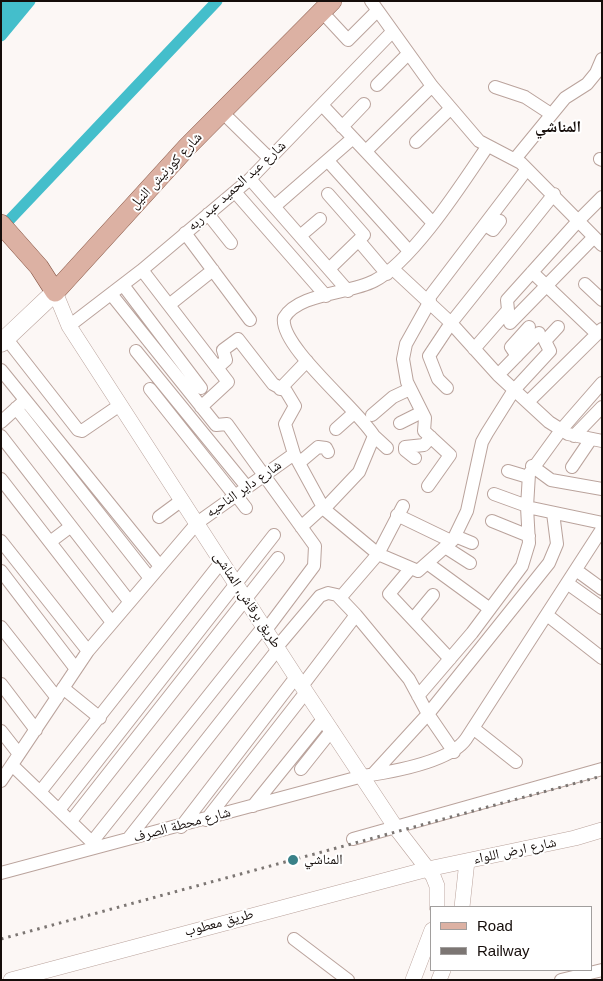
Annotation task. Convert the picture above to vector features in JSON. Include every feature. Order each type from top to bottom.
[{"type":"main road","name":"شارع كورنيش النيل","points":[[3,336],[324,5]]},
{"type":"main road","name":"شارع كورنيش النيل","points":[[52,287],[206,115],[324,5]]},
{"type":"main road","points":[[1,224],[28,253],[52,287]]},
{"type":"street","points":[[324,5],[348,40],[374,6],[450,109],[487,147],[514,159],[527,169],[554,194],[598,241],[547,285],[510,323]]},
{"type":"street","name":"شارع عبد الحميد عبد ربه","points":[[68,326],[142,270],[250,179],[392,32]]},
{"type":"street","points":[[377,85],[408,54]]},
{"type":"street","points":[[514,159],[565,98],[587,84],[596,73],[602,59]]},
{"type":"street","points":[[366,151],[432,86]]},
{"type":"street","points":[[496,87],[525,97],[551,114]]},
{"type":"street","points":[[342,126],[364,104]]},
{"type":"street","points":[[322,105],[432,222]]},
{"type":"street","points":[[416,142],[450,109]]},
{"type":"street","points":[[222,112],[270,159]]},
{"type":"street","points":[[275,206],[353,138]]},
{"type":"street","points":[[387,448],[307,361],[286,330],[284,318],[288,312],[309,299],[348,291],[390,271],[432,222],[487,147]]},
{"type":"street","points":[[328,161],[409,251]]},
{"type":"street","points":[[428,486],[450,457],[424,430],[425,418],[410,389],[404,367],[406,344],[429,300],[527,169]]},
{"type":"street","points":[[250,179],[348,291]]},
{"type":"street","points":[[235,192],[326,296]]},
{"type":"street","points":[[328,194],[364,235],[328,269]]},
{"type":"street","points":[[447,388],[438,379],[429,356],[451,323],[554,194]]},
{"type":"street","points":[[474,349],[508,310],[507,300],[602,197]]},
{"type":"street","points":[[208,214],[231,243]]},
{"type":"street","points":[[300,236],[320,219]]},
{"type":"street","points":[[485,225],[493,230],[500,221]]},
{"type":"street","points":[[186,233],[250,320]]},
{"type":"street","points":[[359,241],[390,271],[429,300],[498,376],[561,430],[574,436],[597,438]]},
{"type":"street","points":[[142,270],[228,384],[201,407]]},
{"type":"street","points":[[169,305],[213,270]]},
{"type":"street","points":[[528,402],[599,331],[532,272]]},
{"type":"street","points":[[123,284],[201,388]]},
{"type":"street","points":[[585,284],[602,300]]},
{"type":"street","name":"طريق برقاش, المناشى","points":[[52,287],[68,326],[302,685],[328,724],[368,775],[396,828],[408,844],[429,865],[437,886],[437,906]]},
{"type":"street","points":[[1,731],[16,760],[40,792],[95,845],[314,566],[315,546],[265,474],[226,423],[216,426],[111,294]]},
{"type":"street","points":[[450,659],[389,593],[410,569],[418,571],[450,541],[467,512],[482,442],[514,390],[550,351],[545,340],[558,327]]},
{"type":"street","points":[[498,376],[517,356],[511,347],[534,330]]},
{"type":"street","points":[[3,336],[78,430],[82,431],[120,405]]},
{"type":"street","points":[[217,368],[226,360],[223,350],[238,339],[273,384],[286,391],[295,402],[295,410],[285,424],[297,458],[318,447],[326,448],[328,452]]},
{"type":"street","points":[[136,351],[246,487]]},
{"type":"street","points":[[280,389],[307,361]]},
{"type":"street","points":[[1,370],[159,565]]},
{"type":"street","points":[[418,696],[490,609],[526,559],[529,536],[527,507],[530,472],[561,430],[602,383]]},
{"type":"street","points":[[150,389],[246,508]]},
{"type":"street","points":[[372,415],[393,397],[410,389]]},
{"type":"street","points":[[1,422],[26,399]]},
{"type":"street","points":[[574,436],[602,407]]},
{"type":"street","points":[[16,408],[149,577]]},
{"type":"street","points":[[400,423],[422,412]]},
{"type":"street","points":[[336,429],[354,413]]},
{"type":"street","points":[[1,436],[129,601]]},
{"type":"street","points":[[302,527],[359,472],[374,436]]},
{"type":"street","points":[[415,458],[405,450],[405,447],[424,445],[431,437]]},
{"type":"street","points":[[572,467],[597,438]]},
{"type":"street","name":"شارع داير الناحيه","points":[[2,779],[88,651],[159,565],[197,523],[265,474],[297,458],[323,508],[378,554],[410,569]]},
{"type":"street","points":[[508,471],[530,472],[551,480],[602,489]]},
{"type":"street","points":[[1,479],[111,622]]},
{"type":"street","points":[[494,494],[527,507],[602,523]]},
{"type":"street","points":[[159,517],[182,500]]},
{"type":"street","points":[[340,598],[378,554],[400,510],[450,541],[470,562]]},
{"type":"street","points":[[368,775],[428,714],[549,563],[557,544],[553,513]]},
{"type":"street","points":[[492,521],[529,536]]},
{"type":"street","points":[[50,542],[66,530]]},
{"type":"street","points":[[60,810],[237,585],[274,535]]},
{"type":"street","points":[[128,839],[320,596],[332,593],[340,598],[356,615],[410,680],[428,714],[454,752],[461,746],[567,583],[600,537]]},
{"type":"street","points":[[1,541],[88,651]]},
{"type":"street","points":[[450,541],[472,543]]},
{"type":"street","points":[[71,821],[278,558]]},
{"type":"street","points":[[40,792],[222,561]]},
{"type":"street","points":[[427,563],[490,609]]},
{"type":"street","points":[[576,570],[602,589]]},
{"type":"street","points":[[1,571],[76,669]]},
{"type":"street","points":[[567,583],[602,608]]},
{"type":"street","points":[[413,619],[433,595]]},
{"type":"street","points":[[206,820],[302,685],[356,615]]},
{"type":"street","points":[[547,615],[602,658]]},
{"type":"street","points":[[1,627],[60,693],[100,718]]},
{"type":"street","points":[[1,684],[36,730]]},
{"type":"street","points":[[180,827],[302,685]]},
{"type":"street","points":[[300,769],[328,724]]},
{"type":"street","points":[[252,806],[328,724]]},
{"type":"street","points":[[473,728],[516,762]]},
{"type":"street","name":"شارع محطة الصرف","points":[[1,873],[95,845],[180,827],[368,775],[411,766],[454,752]]},
{"type":"street","points":[[353,839],[602,770]]},
{"type":"street","name":"شارع ارض اللواء","points":[[429,865],[463,862],[575,838],[602,830]]},
{"type":"street","points":[[462,906],[463,862]]},
{"type":"street","name":"طريق معطوب","points":[[11,980],[429,865]]},
{"type":"street","points":[[413,980],[430,935]]},
{"type":"street","points":[[294,939],[348,980]]},
{"type":"street","points":[[561,980],[602,970]]},
{"type":"water","points":[[1,1],[31,1],[1,29]]},
{"type":"waterway","points":[[1,36],[30,1]]},
{"type":"waterway","points":[[1,229],[217,1]]},
{"type":"railway","points":[[1,939],[602,776]]},
{"type":"place","name":"المناشي","points":[[293,860]]},
{"type":"district","name":"المناشي","points":[[558,128]]}]
